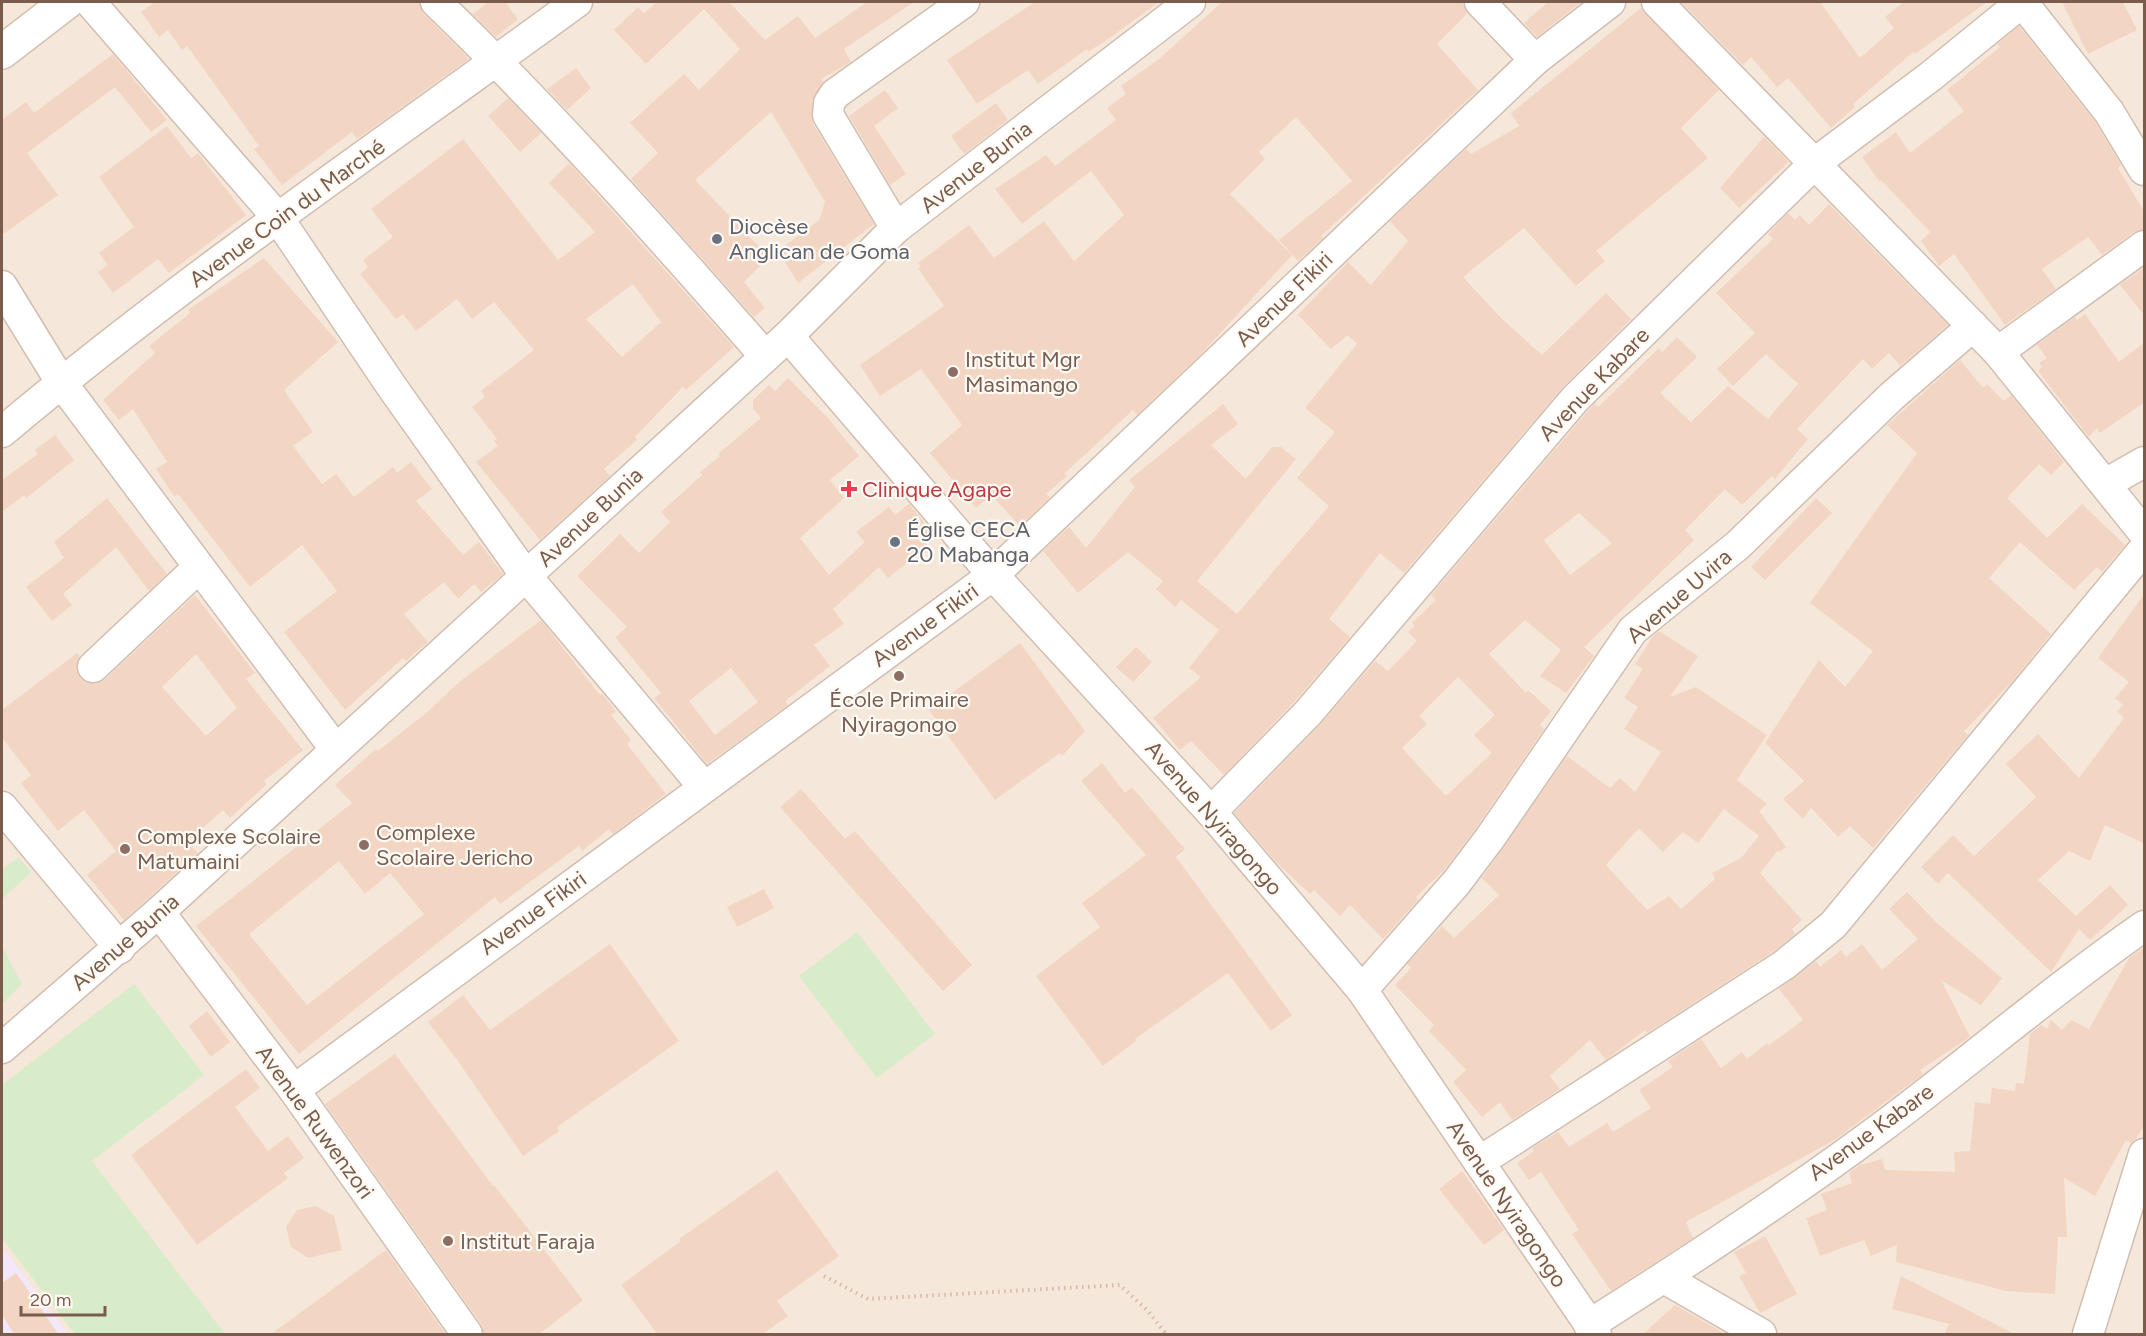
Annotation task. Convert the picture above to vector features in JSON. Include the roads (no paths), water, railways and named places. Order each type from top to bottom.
[{"type":"main road","points":[[2,52],[67,2]]},
{"type":"street","points":[[90,2],[278,218],[392,387],[526,576],[704,787]]},
{"type":"street","points":[[436,2],[497,60],[557,127],[632,204],[765,356]]},
{"type":"street","name":"Avenue Coin du Marché","points":[[2,432],[61,382],[278,218],[577,2]]},
{"type":"street","points":[[896,228],[828,115],[829,103],[835,94],[964,2]]},
{"type":"street","name":"Avenue Bunia","points":[[2,1048],[120,948],[788,336],[896,228],[1190,2]]},
{"type":"street","points":[[1479,2],[1535,60]]},
{"type":"street","name":"Avenue Fikiri","points":[[294,1090],[993,575],[1535,60],[1610,2]]},
{"type":"street","points":[[1658,2],[1998,352],[2145,532]]},
{"type":"street","points":[[2022,2],[2109,112],[2145,170]]},
{"type":"street","name":"Avenue Kabare","points":[[1211,812],[1308,713],[1575,399],[1815,163],[1931,76],[2022,2]]},
{"type":"street","points":[[1998,352],[2145,246]]},
{"type":"street","points":[[2,286],[61,382],[336,750]]},
{"type":"street","name":"Avenue Uvira","points":[[1362,990],[1474,859],[1633,630],[1738,545],[1892,396],[1973,326]]},
{"type":"street","name":"Avenue Nyiragongo","points":[[788,336],[993,575],[1211,812],[1362,990],[1593,1330]]},
{"type":"street","points":[[2107,483],[2145,462]]},
{"type":"street","points":[[1479,1162],[1784,965],[1833,925],[2145,549]]},
{"type":"street","points":[[93,667],[199,567]]},
{"type":"street","points":[[2,807],[120,948]]},
{"type":"street","name":"Avenue Ruwenzori","points":[[159,912],[294,1090],[467,1335]]},
{"type":"street","name":"Avenue Kabare","points":[[1593,1330],[1878,1130],[2079,971],[2145,926]]},
{"type":"street","points":[[2088,1335],[2145,1154]]},
{"type":"street","points":[[1664,1278],[1761,1335]]},
{"type":"place","name":"Diocèse Anglican de Goma","points":[[717,239]]},
{"type":"place","name":"Institut Mgr Masimango","points":[[953,372]]},
{"type":"place","name":"Clinique Agape","points":[[849,489]]},
{"type":"place","name":"Église CECA 20 Mabanga","points":[[895,542]]},
{"type":"place","name":"École Primaire Nyiragongo","points":[[899,676]]},
{"type":"place","name":"Complexe Scolaire Jericho","points":[[364,845]]},
{"type":"place","name":"Complexe Scolaire Matumaini","points":[[125,849]]},
{"type":"place","name":"Institut Faraja","points":[[448,1241]]}]
